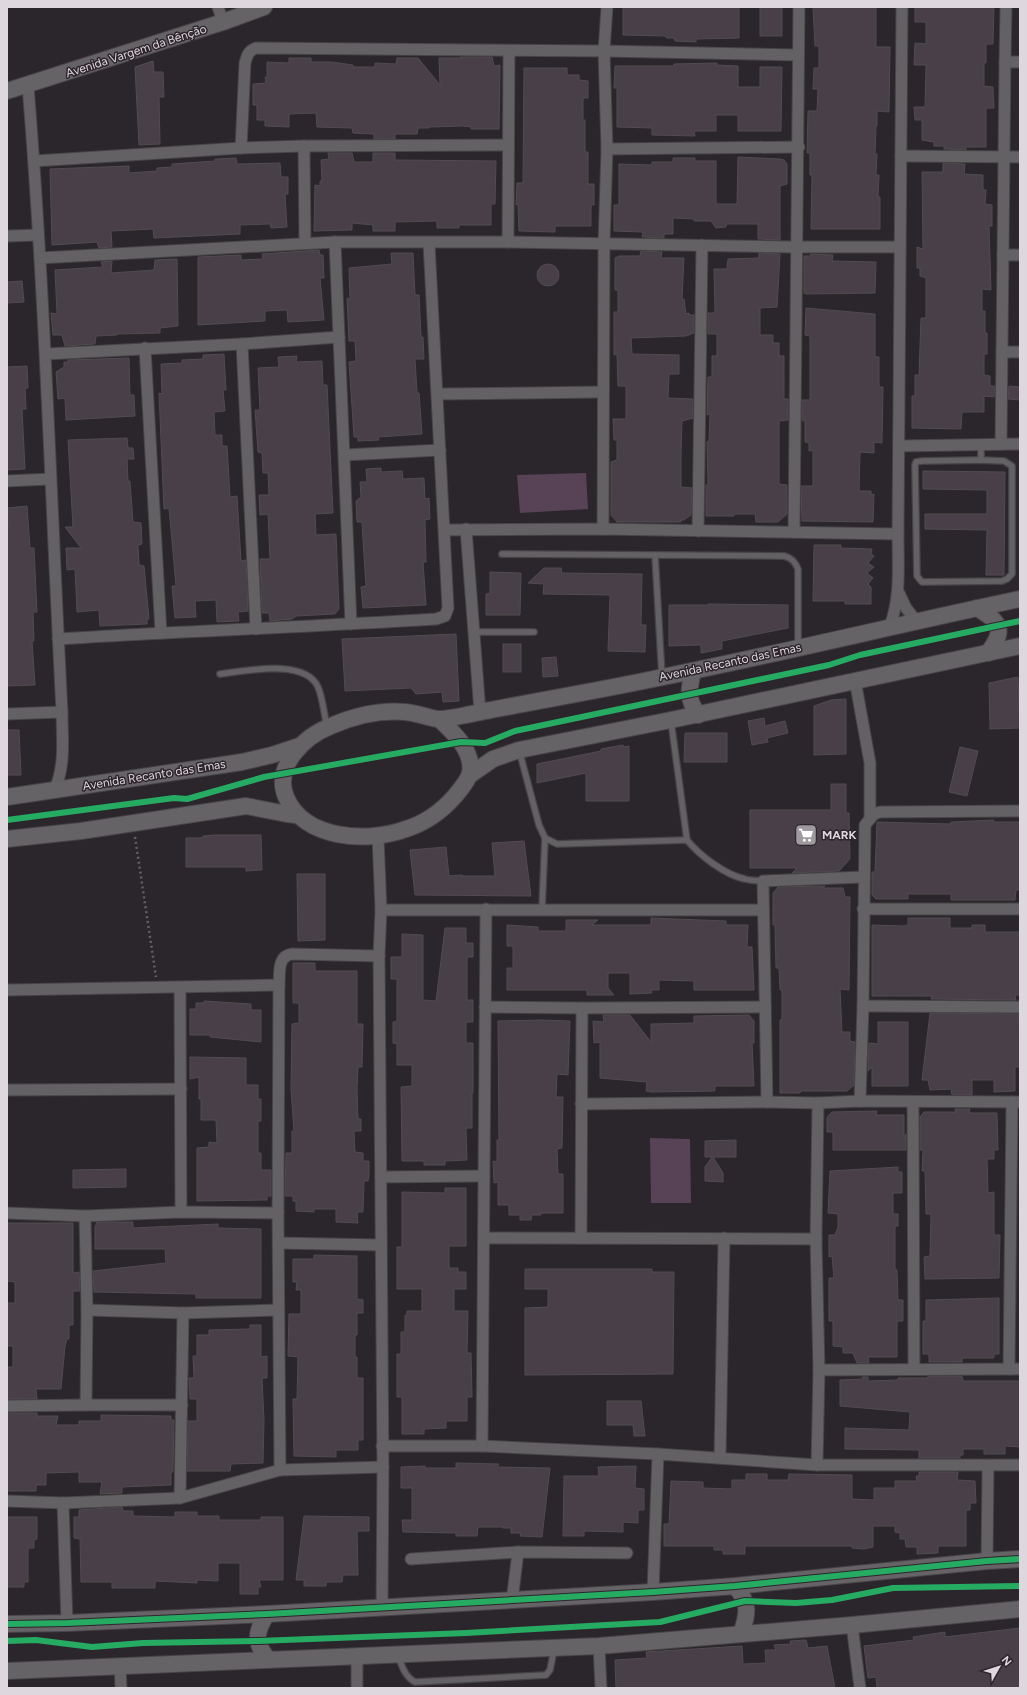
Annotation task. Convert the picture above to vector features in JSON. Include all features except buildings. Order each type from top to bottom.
[{"type":"street","points":[[218,7],[223,22]]},
{"type":"street","points":[[602,529],[606,149],[604,51],[607,7]]},
{"type":"street","points":[[794,532],[799,7]]},
{"type":"street","points":[[890,626],[899,593],[898,534],[902,7]]},
{"type":"street","points":[[1001,444],[1006,7]]},
{"type":"street","name":"Avenida Vargem da Bênção","points":[[7,91],[28,86],[223,22],[261,8]]},
{"type":"street","points":[[241,148],[245,63],[249,52],[256,48],[604,51],[798,56]]},
{"type":"street","points":[[508,242],[509,51]]},
{"type":"street","points":[[1005,62],[1020,62]]},
{"type":"street","points":[[28,86],[46,354],[50,479],[62,712],[62,764],[54,791]]},
{"type":"street","points":[[34,161],[241,148],[304,146],[508,145]]},
{"type":"street","points":[[304,146],[305,243]]},
{"type":"street","points":[[606,149],[798,147]]},
{"type":"street","points":[[901,156],[1020,157]]},
{"type":"street","points":[[7,236],[38,235]]},
{"type":"street","points":[[40,258],[335,242],[508,242],[796,247],[900,247]]},
{"type":"street","points":[[335,242],[351,624]]},
{"type":"street","points":[[58,640],[161,633],[436,619],[445,616],[448,608],[445,530],[429,243]]},
{"type":"street","points":[[698,531],[702,245]]},
{"type":"street","points":[[1003,255],[1020,255]]},
{"type":"street","points":[[46,354],[242,344],[339,336]]},
{"type":"street","points":[[242,344],[256,629]]},
{"type":"street","points":[[145,348],[161,633]]},
{"type":"street","points":[[1002,352],[1020,352]]},
{"type":"street","points":[[438,394],[603,392]]},
{"type":"street","points":[[899,446],[1020,444]]},
{"type":"street","points":[[345,455],[440,450]]},
{"type":"street","points":[[7,481],[50,479]]},
{"type":"street","points":[[445,530],[602,529],[898,534]]},
{"type":"street","points":[[466,530],[480,712]]},
{"type":"street","points":[[899,593],[906,608],[917,622]]},
{"type":"street","name":"Avenida Recanto das Emas","points":[[439,719],[662,677],[798,648],[890,626],[917,622],[1020,599]]},
{"type":"street","points":[[977,608],[994,620],[999,631],[998,640],[988,654]]},
{"type":"street","points":[[7,839],[81,831],[246,806],[296,815],[310,824],[332,833],[349,836],[378,837],[406,829],[423,822],[440,811],[458,792],[470,775],[493,759],[519,750],[698,715],[855,680],[988,654],[1020,646]]},
{"type":"street","points":[[693,670],[688,695],[698,715]]},
{"type":"street","points":[[855,680],[870,763],[870,818]]},
{"type":"street","points":[[7,714],[62,712]]},
{"type":"street","points":[[296,815],[285,795],[283,783],[288,762],[299,746],[327,727],[373,713],[402,712],[439,719],[461,742],[468,757],[470,775]]},
{"type":"street","name":"Avenida Recanto das Emas","points":[[7,797],[242,762],[272,755],[299,746]]},
{"type":"street","points":[[62,764],[69,780],[75,787]]},
{"type":"street","points":[[860,1101],[863,1006],[865,825],[874,814],[888,812],[1020,811]]},
{"type":"street","points":[[378,837],[381,910],[379,956],[383,1467],[382,1607]]},
{"type":"street","points":[[767,1102],[763,881],[864,877]]},
{"type":"street","points":[[482,1446],[485,1238],[484,1007],[486,909]]},
{"type":"street","points":[[863,909],[1020,909]]},
{"type":"street","points":[[381,910],[763,910]]},
{"type":"street","points":[[280,1470],[278,1213],[279,985],[281,962],[287,955],[379,956]]},
{"type":"street","points":[[7,990],[279,985]]},
{"type":"street","points":[[180,988],[181,1212]]},
{"type":"street","points":[[484,1007],[582,1008],[765,1006]]},
{"type":"street","points":[[863,1006],[1020,1007]]},
{"type":"street","points":[[581,1238],[582,1008]]},
{"type":"street","points":[[7,1090],[181,1089]]},
{"type":"street","points":[[581,1104],[767,1102],[818,1103],[860,1101],[1016,1102],[1015,1369],[819,1370]]},
{"type":"street","points":[[913,1102],[914,1369]]},
{"type":"street","points":[[817,1465],[819,1370],[816,1239],[818,1103]]},
{"type":"street","points":[[381,1177],[484,1176]]},
{"type":"street","points":[[7,1213],[85,1216],[181,1212],[278,1213]]},
{"type":"street","points":[[85,1216],[87,1310],[86,1404]]},
{"type":"street","points":[[485,1238],[816,1239]]},
{"type":"street","points":[[720,1458],[724,1238]]},
{"type":"street","points":[[279,1243],[381,1245]]},
{"type":"street","points":[[87,1310],[183,1313],[278,1310]]},
{"type":"street","points":[[180,1498],[183,1313]]},
{"type":"street","points":[[7,1406],[86,1404],[182,1405]]},
{"type":"street","points":[[382,1446],[482,1446],[658,1454],[817,1465],[1020,1465]]},
{"type":"street","points":[[653,1592],[658,1454]]},
{"type":"street","points":[[987,1561],[988,1466]]},
{"type":"street","points":[[7,1501],[63,1502],[180,1498],[280,1470],[383,1467]]},
{"type":"street","points":[[63,1502],[67,1623]]},
{"type":"street","points":[[512,1601],[518,1552]]},
{"type":"street","points":[[411,1559],[518,1552],[627,1553]]},
{"type":"street","points":[[7,1624],[67,1623],[267,1614],[653,1592],[735,1586],[1020,1559]]},
{"type":"street","points":[[735,1586],[745,1601],[747,1618],[740,1634]]},
{"type":"street","points":[[7,1671],[120,1665],[599,1646],[852,1625],[1020,1609]]},
{"type":"street","points":[[267,1614],[259,1626],[258,1641],[262,1652],[269,1660]]},
{"type":"street","points":[[852,1625],[860,1688]]},
{"type":"street","points":[[599,1646],[601,1688]]},
{"type":"street","points":[[357,1656],[357,1688]]},
{"type":"street","points":[[120,1665],[121,1688]]},
{"type":"lane","points":[[981,445],[981,460]]},
{"type":"lane","points":[[981,460],[1004,461],[1012,466],[1012,574],[1007,579],[1002,581],[922,582],[917,576],[916,462],[981,460]]},
{"type":"lane","points":[[502,554],[784,556],[792,560],[798,569],[798,648]]},
{"type":"lane","points":[[655,555],[662,677]]},
{"type":"lane","points":[[474,632],[534,632]]},
{"type":"lane","points":[[220,674],[272,669],[299,671],[306,674],[318,688],[327,727]]},
{"type":"lane","points":[[671,720],[687,840],[695,850],[727,872],[745,879],[763,881]]},
{"type":"lane","points":[[519,750],[539,825],[545,838],[542,909]]},
{"type":"lane","points":[[545,838],[557,844],[687,840]]},
{"type":"lane","points":[[398,1654],[409,1679],[415,1682],[546,1675],[550,1670],[555,1647]]},
{"type":"path","points":[[133,823],[158,988]]},
{"type":"shaded area","points":[[586,473],[588,509],[520,513],[517,475]]},
{"type":"shaded area","points":[[650,1138],[690,1139],[691,1203],[651,1203]]},
{"type":"cycle path","points":[[7,820],[174,798],[187,799],[264,777],[461,742],[485,743],[515,731],[829,665],[860,655],[1020,621]]},
{"type":"cycle path","points":[[7,1624],[67,1623],[267,1614],[653,1592],[735,1586],[1020,1559]]},
{"type":"cycle path","points":[[7,1641],[36,1640],[92,1647],[143,1643],[258,1641],[466,1633],[660,1622],[745,1601],[796,1603],[832,1600],[893,1588],[1020,1586]]},
{"type":"place","name":"MARK","points":[[806,835]]}]
